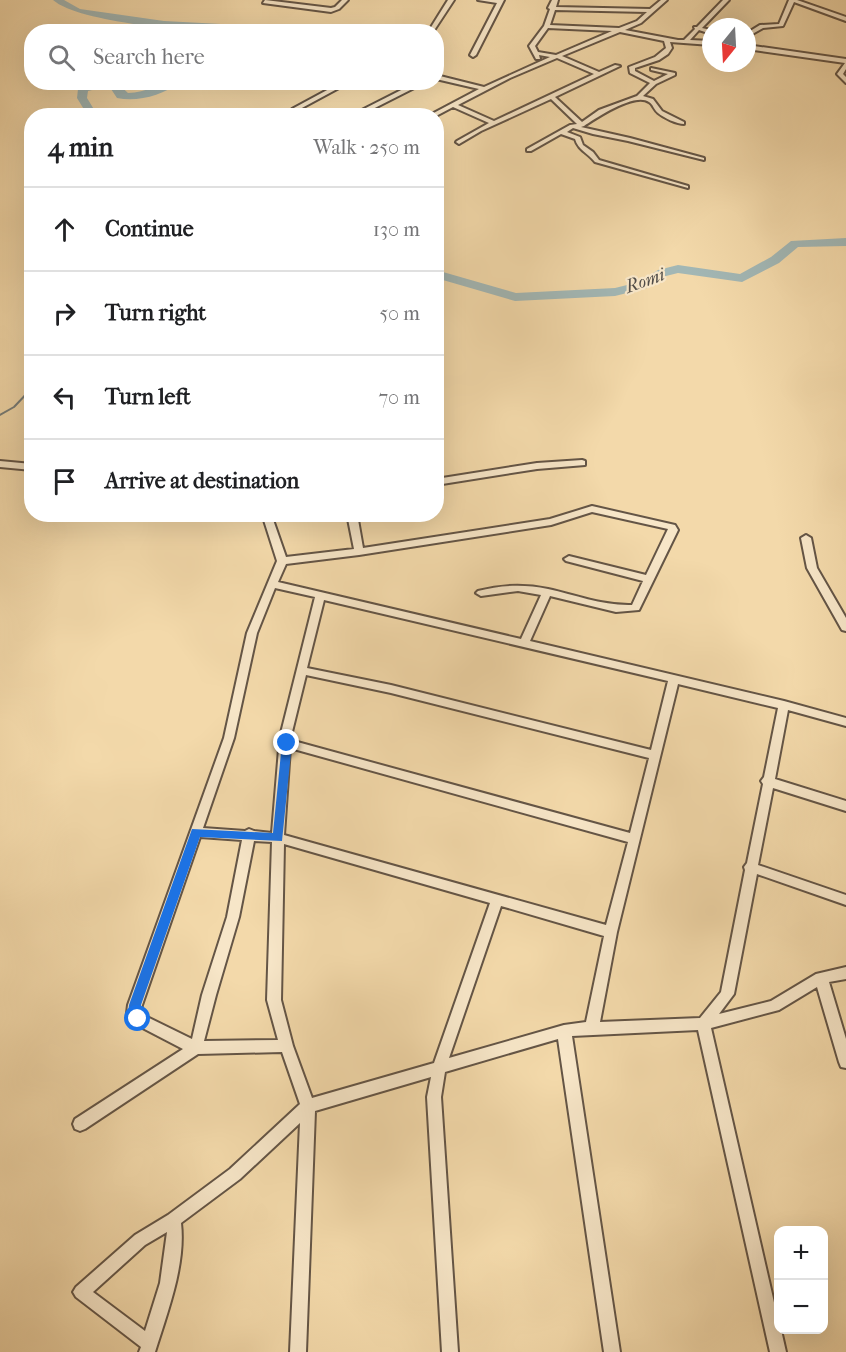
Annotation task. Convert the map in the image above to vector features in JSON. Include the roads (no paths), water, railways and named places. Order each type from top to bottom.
[{"type":"street","points":[[265,2],[331,10],[337,8],[345,0]]},
{"type":"street","points":[[435,24],[451,0]]},
{"type":"street","points":[[473,55],[500,1],[481,0]]},
{"type":"street","points":[[541,64],[533,44],[547,26],[555,0]]},
{"type":"street","points":[[444,110],[485,89],[639,22],[664,0]]},
{"type":"street","points":[[686,41],[696,28],[726,0]]},
{"type":"street","points":[[756,30],[762,26],[781,25],[792,0],[846,19]]},
{"type":"street","points":[[551,8],[651,11]]},
{"type":"street","points":[[547,26],[619,30],[667,43],[702,42]]},
{"type":"street","points":[[696,28],[702,30]]},
{"type":"street","points":[[654,83],[632,72],[632,68],[666,54],[667,43]]},
{"type":"street","points":[[756,48],[846,62],[840,74],[846,81]]},
{"type":"street","points":[[535,53],[559,57],[598,74]]},
{"type":"street","points":[[459,142],[494,123],[617,66]]},
{"type":"street","points":[[529,150],[572,126],[582,125],[601,111],[639,96],[654,83],[673,74],[653,69]]},
{"type":"street","points":[[444,79],[485,89]]},
{"type":"street","points":[[297,108],[332,90]]},
{"type":"street","points":[[369,108],[407,90]]},
{"type":"street","points":[[639,96],[651,100],[660,112],[682,123]]},
{"type":"street","points":[[552,97],[562,109],[582,125]]},
{"type":"street","points":[[454,105],[494,123]]},
{"type":"street","points":[[572,126],[595,135],[630,140],[702,159]]},
{"type":"street","points":[[572,126],[562,133],[578,138],[580,146],[591,153],[597,161],[686,187]]},
{"type":"street","points":[[444,481],[537,466],[582,463]]},
{"type":"street","points":[[0,464],[24,466]]},
{"type":"street","points":[[282,561],[359,552],[551,522],[592,508],[672,527],[673,530],[635,608],[626,609],[518,588],[481,593]]},
{"type":"street","points":[[269,522],[282,561],[252,633],[229,738],[134,1013],[138,1019],[196,1048],[286,1046]]},
{"type":"street","points":[[353,522],[359,552]]},
{"type":"street","points":[[806,538],[812,568],[844,620]]},
{"type":"street","points":[[569,559],[649,579]]},
{"type":"street","points":[[272,584],[784,705],[846,722]]},
{"type":"street","points":[[524,643],[547,592]]},
{"type":"street","points":[[298,1352],[308,1106],[286,1046],[274,1000],[278,838],[287,743],[285,737],[320,596]]},
{"type":"street","points":[[303,671],[391,689],[655,755]]},
{"type":"street","points":[[592,1028],[611,932],[674,679]]},
{"type":"street","points":[[703,1024],[727,994],[750,867],[784,705]]},
{"type":"street","points":[[287,743],[635,839]]},
{"type":"street","points":[[767,781],[846,806]]},
{"type":"street","points":[[196,832],[249,834],[278,838],[611,932]]},
{"type":"street","points":[[80,1124],[196,1048],[209,994],[233,917],[249,834]]},
{"type":"street","points":[[750,867],[846,900]]},
{"type":"street","points":[[450,1352],[434,1097],[439,1067],[497,900]]},
{"type":"street","points":[[173,1220],[175,1236],[168,1283],[148,1347],[81,1292],[140,1240],[173,1220],[235,1174],[308,1106],[564,1031],[703,1024],[774,1006],[820,978],[846,973]]},
{"type":"street","points":[[820,978],[846,1062]]},
{"type":"street","points":[[703,1024],[778,1352]]},
{"type":"street","points":[[564,1031],[612,1352]]},
{"type":"waterway","name":"Romi","points":[[57,0],[78,11],[164,24]]},
{"type":"waterway","name":"Romi","points":[[83,90],[82,98],[90,108]]},
{"type":"waterway","name":"Romi","points":[[118,90],[121,96],[142,95],[158,90]]},
{"type":"waterway","name":"Romi","points":[[444,276],[515,297],[615,292],[643,285],[662,273],[678,269],[742,278],[775,260],[795,244],[846,242]]},
{"type":"waterway","points":[[0,415],[14,407],[24,396]]}]
